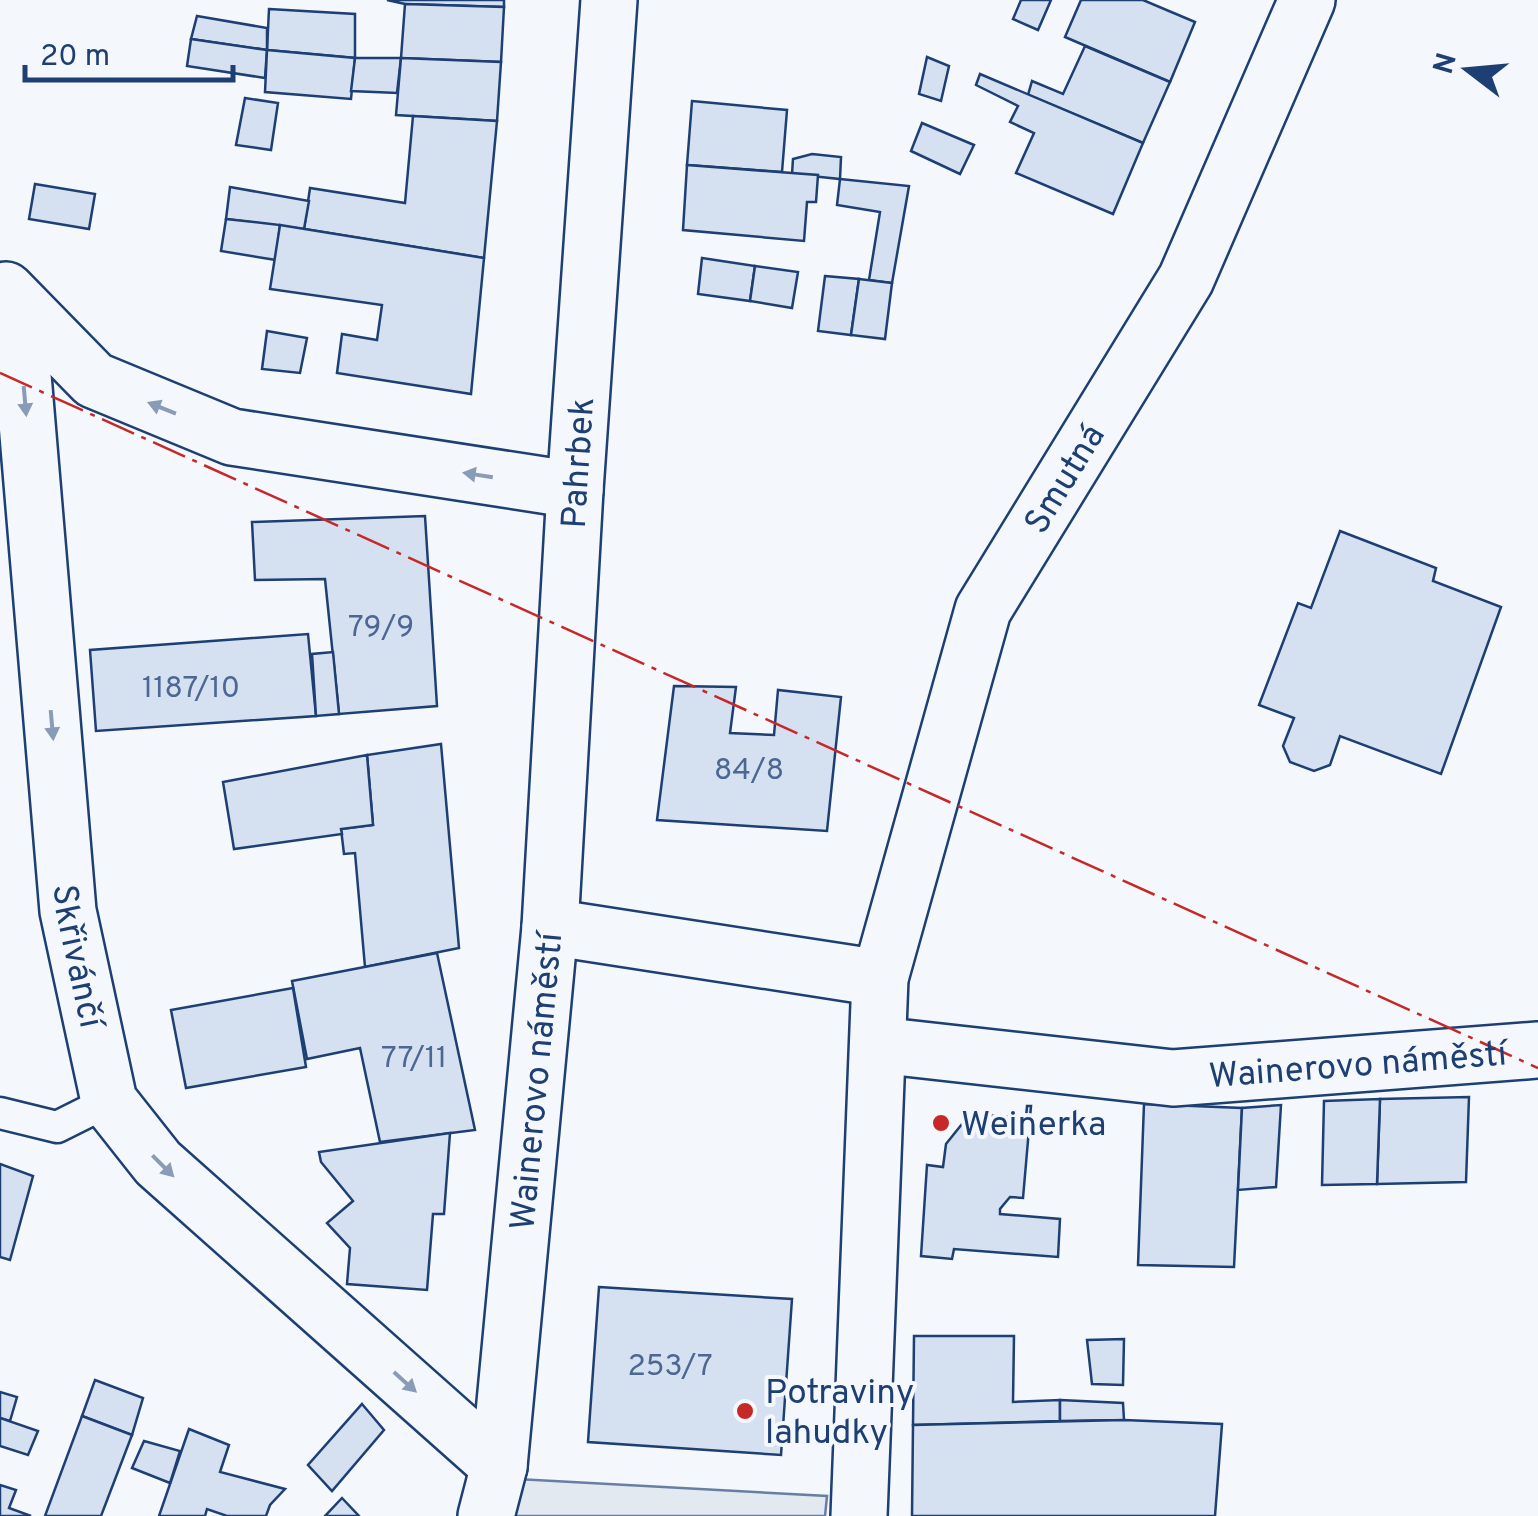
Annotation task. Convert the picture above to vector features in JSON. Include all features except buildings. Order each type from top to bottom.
[{"type":"street","name":"Pahrbek","points":[[550,927],[609,0]]},
{"type":"street","name":"Smutná","points":[[880,978],[984,610],[1186,279],[1307,0]]},
{"type":"street","points":[[8,293],[94,380],[232,437],[575,490]]},
{"type":"street","name":"Skřivánčí","points":[[8,293],[68,911],[110,1101],[158,1163],[493,1491]]},
{"type":"street","name":"Wainerovo náměstí","points":[[493,1491],[550,927],[880,978]]},
{"type":"street","points":[[859,1516],[880,978]]},
{"type":"street","name":"Wainerovo náměstí","points":[[878,1045],[1173,1078],[1538,1050]]},
{"type":"lane","points":[[0,1113],[56,1126],[110,1101]]},
{"type":"shaded area","points":[[517,1479],[827,1496],[825,1516],[506,1516]]},
{"type":"power","points":[[0,373],[1538,1068]]},
{"type":"place","name":"Weinerka","points":[[941,1123]]},
{"type":"place","name":"Potraviny lahudky","points":[[745,1411]]}]
